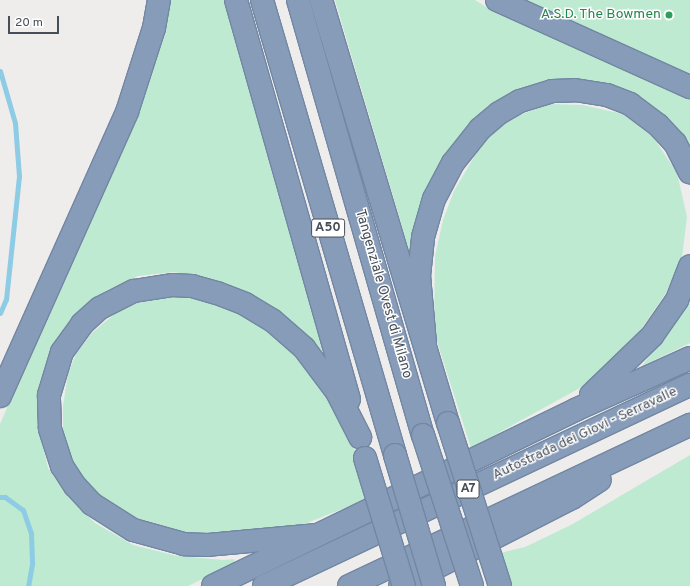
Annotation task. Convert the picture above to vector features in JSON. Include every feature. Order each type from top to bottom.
[{"type":"highway","points":[[0,396],[127,112],[154,28],[159,0]]},
{"type":"highway","points":[[236,0],[366,458],[404,586]]},
{"type":"highway","name":"A50","points":[[262,0],[434,586]]},
{"type":"highway","name":"Tangenziale Ovest di Milano","points":[[298,0],[423,435],[472,586]]},
{"type":"highway","points":[[321,0],[448,423],[500,586]]},
{"type":"highway","points":[[497,0],[690,87]]},
{"type":"highway","points":[[425,344],[420,276],[423,237],[434,199],[452,163],[480,129],[499,113],[520,101],[552,92],[575,90],[607,95],[630,104],[658,124],[675,143],[690,172]]},
{"type":"highway","points":[[575,410],[652,336],[677,300],[690,266]]},
{"type":"highway","points":[[317,535],[208,545],[184,544],[133,530],[92,504],[75,486],[62,466],[50,428],[49,396],[62,352],[82,324],[100,308],[129,293],[172,285],[211,291],[245,304],[272,320],[304,348],[337,392],[360,437]]},
{"type":"highway","name":"A7","points":[[213,586],[575,410],[690,358]]},
{"type":"highway","name":"Autostrada dei Giovi - Serravalle","points":[[264,586],[690,385]]},
{"type":"highway","points":[[349,586],[682,429]]},
{"type":"highway","points":[[400,586],[572,498],[682,429]]},
{"type":"green space","points":[[171,0],[230,0],[325,353],[289,320],[247,292],[202,276],[173,272],[138,276],[107,290],[86,306],[59,336],[44,371],[39,399],[38,425],[48,468],[69,498],[95,523],[133,545],[177,556],[224,560],[234,559],[235,563],[188,586],[0,586],[0,424],[135,120],[158,52]]},
{"type":"green space","points":[[335,0],[475,0],[496,13],[690,97],[690,154],[612,90],[482,113],[411,249],[409,250]]},
{"type":"green space","points":[[523,0],[690,0],[690,75]]},
{"type":"green space","points":[[548,104],[582,105],[623,114],[653,137],[677,173],[687,217],[682,257],[666,293],[625,352],[589,383],[471,448],[434,332],[435,256],[443,220],[454,191],[484,140],[513,118]]},
{"type":"green space","points":[[690,292],[690,343],[642,366],[678,318]]},
{"type":"green space","points":[[184,293],[210,300],[251,318],[283,342],[318,375],[343,414],[370,498],[284,532],[252,535],[186,534],[155,528],[126,515],[95,492],[75,466],[63,434],[63,406],[68,374],[76,354],[92,333],[118,311],[146,298]]},
{"type":"green space","points":[[690,455],[690,586],[509,586],[500,553],[525,547],[571,525]]},
{"type":"waterway","points":[[0,71],[15,123],[19,176],[6,299],[0,313]]},
{"type":"waterway","points":[[0,497],[5,497],[23,510],[31,533],[32,564],[28,586]]},
{"type":"place","name":"A.S.D. The Bowmen","points":[[669,15]]}]
